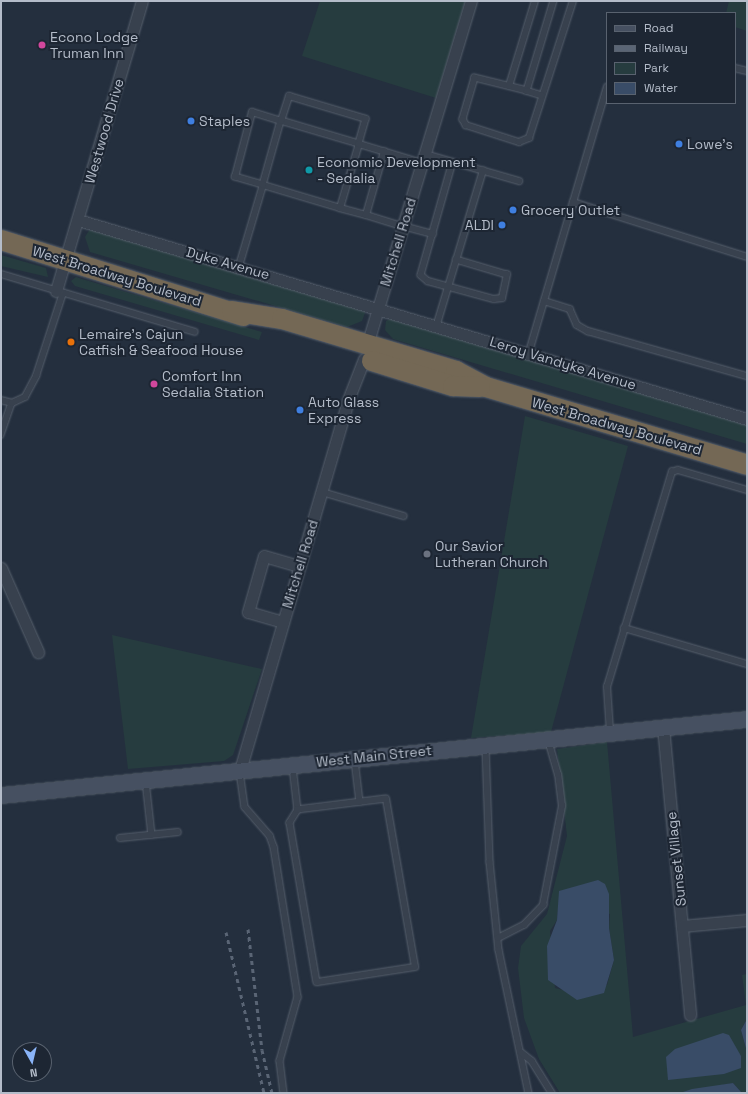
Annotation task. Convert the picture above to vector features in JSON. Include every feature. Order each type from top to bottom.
[{"type":"highway","name":"West Broadway Boulevard","points":[[1,240],[232,311],[282,319],[365,352],[456,371],[486,388],[747,465]]},
{"type":"main road","name":"West Main Street","points":[[1,794],[747,719]]},
{"type":"street","name":"Westwood Drive","points":[[60,292],[66,260],[142,1]]},
{"type":"street","name":"Mitchell Road","points":[[240,770],[283,622],[470,1]]},
{"type":"street","name":"Dyke Avenue","points":[[78,220],[379,307]]},
{"type":"street","name":"Leroy Vandyke Avenue","points":[[379,307],[747,419]]},
{"type":"street","points":[[283,622],[248,612],[264,556],[300,566]]},
{"type":"street","points":[[1,568],[38,652]]},
{"type":"street","name":"Sunset Village","points":[[663,727],[682,926],[747,920]]},
{"type":"street","points":[[682,926],[690,1014]]},
{"type":"lane","points":[[509,86],[535,1]]},
{"type":"lane","points":[[527,91],[554,1]]},
{"type":"lane","points":[[541,95],[475,78],[463,122],[473,128],[523,142],[529,138],[541,95],[573,1]]},
{"type":"lane","points":[[736,68],[747,72]]},
{"type":"lane","points":[[529,352],[606,90]]},
{"type":"lane","points":[[239,266],[289,96],[366,119],[340,208]]},
{"type":"lane","points":[[433,234],[235,177],[252,112],[384,152],[423,159],[453,162],[519,181]]},
{"type":"lane","points":[[366,215],[384,152]]},
{"type":"lane","points":[[453,162],[421,275],[448,286],[498,300],[505,294],[507,275],[456,260]]},
{"type":"lane","points":[[437,324],[482,171]]},
{"type":"lane","points":[[573,202],[747,256]]},
{"type":"lane","points":[[1,274],[195,332]]},
{"type":"lane","points":[[1,400],[12,403],[25,397],[36,376],[60,292]]},
{"type":"lane","points":[[544,301],[570,309],[577,325],[588,331],[747,376]]},
{"type":"lane","points":[[1,435],[12,403]]},
{"type":"lane","points":[[610,732],[607,686],[672,472],[678,470],[747,490]]},
{"type":"lane","points":[[322,492],[404,516]]},
{"type":"lane","points":[[624,628],[747,664]]},
{"type":"lane","points":[[498,938],[524,925],[544,905],[562,806],[558,775],[547,739]]},
{"type":"lane","points":[[486,745],[490,862],[498,938],[529,1093]]},
{"type":"lane","points":[[355,758],[360,802]]},
{"type":"lane","points":[[293,765],[298,810],[290,823],[317,982],[415,967],[386,799],[298,810]]},
{"type":"lane","points":[[240,770],[245,807],[270,836],[274,847],[298,997],[280,1061],[284,1093]]},
{"type":"lane","points":[[145,780],[152,835]]},
{"type":"lane","points":[[120,838],[178,832]]},
{"type":"lane","points":[[522,1053],[532,1061],[552,1093]]},
{"type":"green space","points":[[320,1],[465,1],[436,98],[302,56]]},
{"type":"green space","points":[[729,1],[747,1],[747,31],[736,27],[736,12],[726,12]]},
{"type":"green space","points":[[100,228],[363,307],[365,313],[362,321],[347,327],[90,252],[85,237],[90,229]]},
{"type":"green space","points":[[1,255],[46,268],[48,277],[1,266]]},
{"type":"green space","points":[[76,277],[262,332],[259,340],[75,286],[71,281]]},
{"type":"green space","points":[[394,317],[747,420],[747,444],[393,339],[385,330],[386,321]]},
{"type":"green space","points":[[525,416],[628,446],[551,732],[471,738]]},
{"type":"green space","points":[[112,635],[262,669],[233,755],[224,761],[128,769]]},
{"type":"green space","points":[[607,742],[633,1037],[746,1005],[742,975],[747,974],[747,1019],[741,1030],[747,1052],[747,1093],[742,1093],[733,1083],[680,1093],[560,1093],[539,1059],[524,1018],[518,968],[521,946],[547,914],[567,836],[557,749]],"holes":[[[558,910],[610,914],[609,928],[614,960],[607,985],[571,992],[555,988],[550,931],[557,920]]]},
{"type":"water","points":[[598,880],[605,884],[609,894],[609,928],[614,960],[604,993],[577,1000],[548,980],[547,946],[557,920],[559,891]]},
{"type":"water","points":[[747,1019],[747,1052],[741,1030]]},
{"type":"water","points":[[723,1033],[729,1035],[741,1056],[741,1068],[724,1074],[668,1080],[666,1057],[675,1049]]},
{"type":"water","points":[[733,1083],[742,1093],[680,1093],[692,1089]]},
{"type":"railway","points":[[248,929],[262,1050],[272,1093]]},
{"type":"railway","points":[[226,932],[264,1093]]},
{"type":"place","name":"Econo Lodge Truman Inn","points":[[42,45]]},
{"type":"place","name":"Staples","points":[[191,121]]},
{"type":"place","name":"Lowe's","points":[[679,144]]},
{"type":"place","name":"Economic Development - Sedalia","points":[[309,170]]},
{"type":"place","name":"Grocery Outlet","points":[[513,210]]},
{"type":"place","name":"ALDI","points":[[502,225]]},
{"type":"place","name":"Lemaire's Cajun Catfish & Seafood House","points":[[71,342]]},
{"type":"place","name":"Comfort Inn Sedalia Station","points":[[154,384]]},
{"type":"place","name":"Auto Glass Express","points":[[300,410]]},
{"type":"place","name":"Our Savior Lutheran Church","points":[[427,554]]}]
